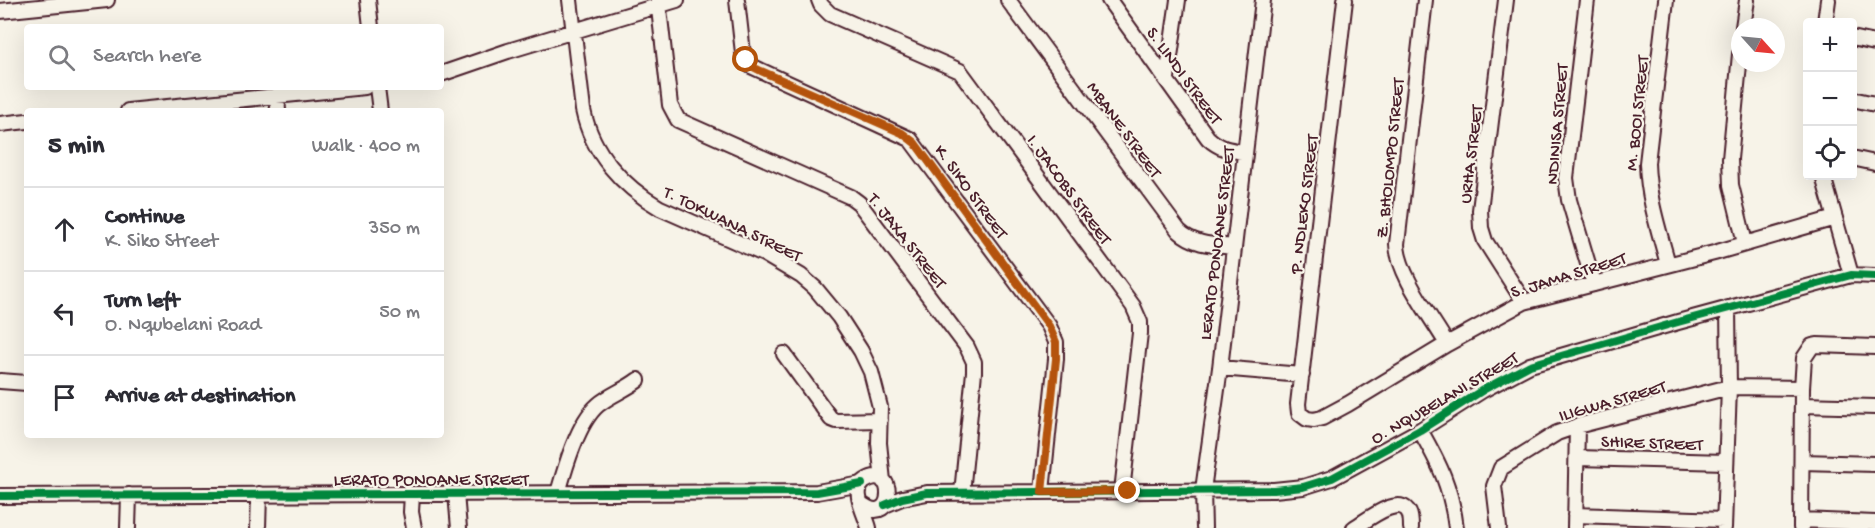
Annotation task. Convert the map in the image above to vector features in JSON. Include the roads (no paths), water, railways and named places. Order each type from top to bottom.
[{"type":"street","points":[[0,11],[58,3],[107,0]]},
{"type":"street","points":[[368,0],[371,24]]},
{"type":"street","name":"T. TOKWANA STREET","points":[[570,0],[586,125],[598,150],[614,172],[645,200],[764,254],[801,276],[815,288],[839,317],[872,372],[880,420],[879,443],[884,482]]},
{"type":"street","points":[[444,73],[658,3],[677,0]]},
{"type":"street","name":"K. SIKO STREET","points":[[737,0],[743,53],[751,66],[902,133],[910,139],[1049,326],[1056,342],[1056,359],[1042,492]]},
{"type":"street","name":"I. JACOBS STREET","points":[[819,0],[820,5],[830,14],[960,71],[1133,306],[1140,322],[1140,333],[1122,491]]},
{"type":"street","name":"MBANE STREET","points":[[1008,0],[1179,231],[1194,242],[1233,248]]},
{"type":"street","name":"S. LINDI STREET","points":[[1109,0],[1214,143],[1225,149],[1245,152]]},
{"type":"street","points":[[1167,78],[1178,0]]},
{"type":"street","name":"LERATO PONOANE STREET","points":[[1204,528],[1203,490],[1220,368],[1263,0]]},
{"type":"street","name":"P. NDLEKO STREET","points":[[1299,413],[1345,0]]},
{"type":"street","name":"Z. BHOLOMPO STREET","points":[[1425,0],[1397,257],[1447,344]]},
{"type":"street","name":"URHA STREET","points":[[1506,0],[1480,210],[1481,228],[1485,241],[1524,302]]},
{"type":"street","name":"NDINISA STREET","points":[[1587,0],[1566,178],[1569,200],[1594,284]]},
{"type":"street","name":"M. BOOI STREET","points":[[1666,0],[1647,163],[1647,182],[1668,264]]},
{"type":"street","points":[[1744,18],[1747,0]]},
{"type":"street","points":[[1826,18],[1828,0]]},
{"type":"street","name":"T. JAXA STREET","points":[[658,3],[670,105],[678,120],[859,203],[967,347],[974,362],[974,372],[962,493]]},
{"type":"street","points":[[1857,39],[1875,43]]},
{"type":"street","points":[[1738,72],[1730,159],[1731,184],[1745,243]]},
{"type":"street","points":[[180,108],[332,90]]},
{"type":"street","points":[[377,90],[380,108]]},
{"type":"street","points":[[277,95],[278,108]]},
{"type":"street","points":[[1857,100],[1875,104]]},
{"type":"street","points":[[0,124],[24,121]]},
{"type":"street","points":[[1857,159],[1875,163]]},
{"type":"street","points":[[1824,180],[1851,275]]},
{"type":"street","name":"S. JAMA STREET","points":[[1299,413],[1314,420],[1322,418],[1348,405],[1447,344],[1524,302],[1835,218]]},
{"type":"street","name":"O. NQUBELANI STREET","points":[[927,493],[1274,490],[1304,487],[1332,478],[1420,430],[1483,390],[1530,365],[1851,275],[1875,276]]},
{"type":"street","points":[[1577,426],[1575,522],[1724,524],[1730,387],[1728,308]]},
{"type":"street","points":[[1875,347],[1812,346],[1804,358],[1801,524],[1875,523]]},
{"type":"street","points":[[784,354],[831,419],[836,422],[880,420]]},
{"type":"street","points":[[1220,368],[1302,375]]},
{"type":"street","points":[[558,493],[573,445],[596,406],[638,380]]},
{"type":"street","points":[[0,381],[24,383]]},
{"type":"street","name":"ILIGWA STREET","points":[[1499,528],[1494,486],[1501,468],[1557,433],[1730,387],[1802,388]]},
{"type":"street","points":[[1803,405],[1875,407]]},
{"type":"street","points":[[1420,430],[1447,482],[1453,503],[1456,528]]},
{"type":"street","name":"T. TOKWANA STREET","points":[[864,482],[879,443]]},
{"type":"street","name":"SHIRE STREET","points":[[1576,458],[1726,462]]},
{"type":"street","points":[[1802,462],[1875,464]]},
{"type":"street","points":[[869,528],[858,492],[864,482],[876,478],[927,493]]},
{"type":"street","name":"LERATO PONOANE STREET","points":[[0,495],[817,492],[864,482]]},
{"type":"street","points":[[877,528],[889,496],[884,482]]},
{"type":"street","name":"LERATO PONOANE STREET","points":[[817,492],[861,503]]},
{"type":"street","points":[[861,503],[872,510],[902,498],[927,493]]},
{"type":"street","points":[[412,494],[411,512],[414,528]]},
{"type":"street","points":[[456,494],[459,528]]},
{"type":"street","points":[[128,528],[129,495]]},
{"type":"street","points":[[258,528],[259,495]]},
{"type":"street","points":[[1359,527],[1394,506],[1405,508],[1410,521]]}]
